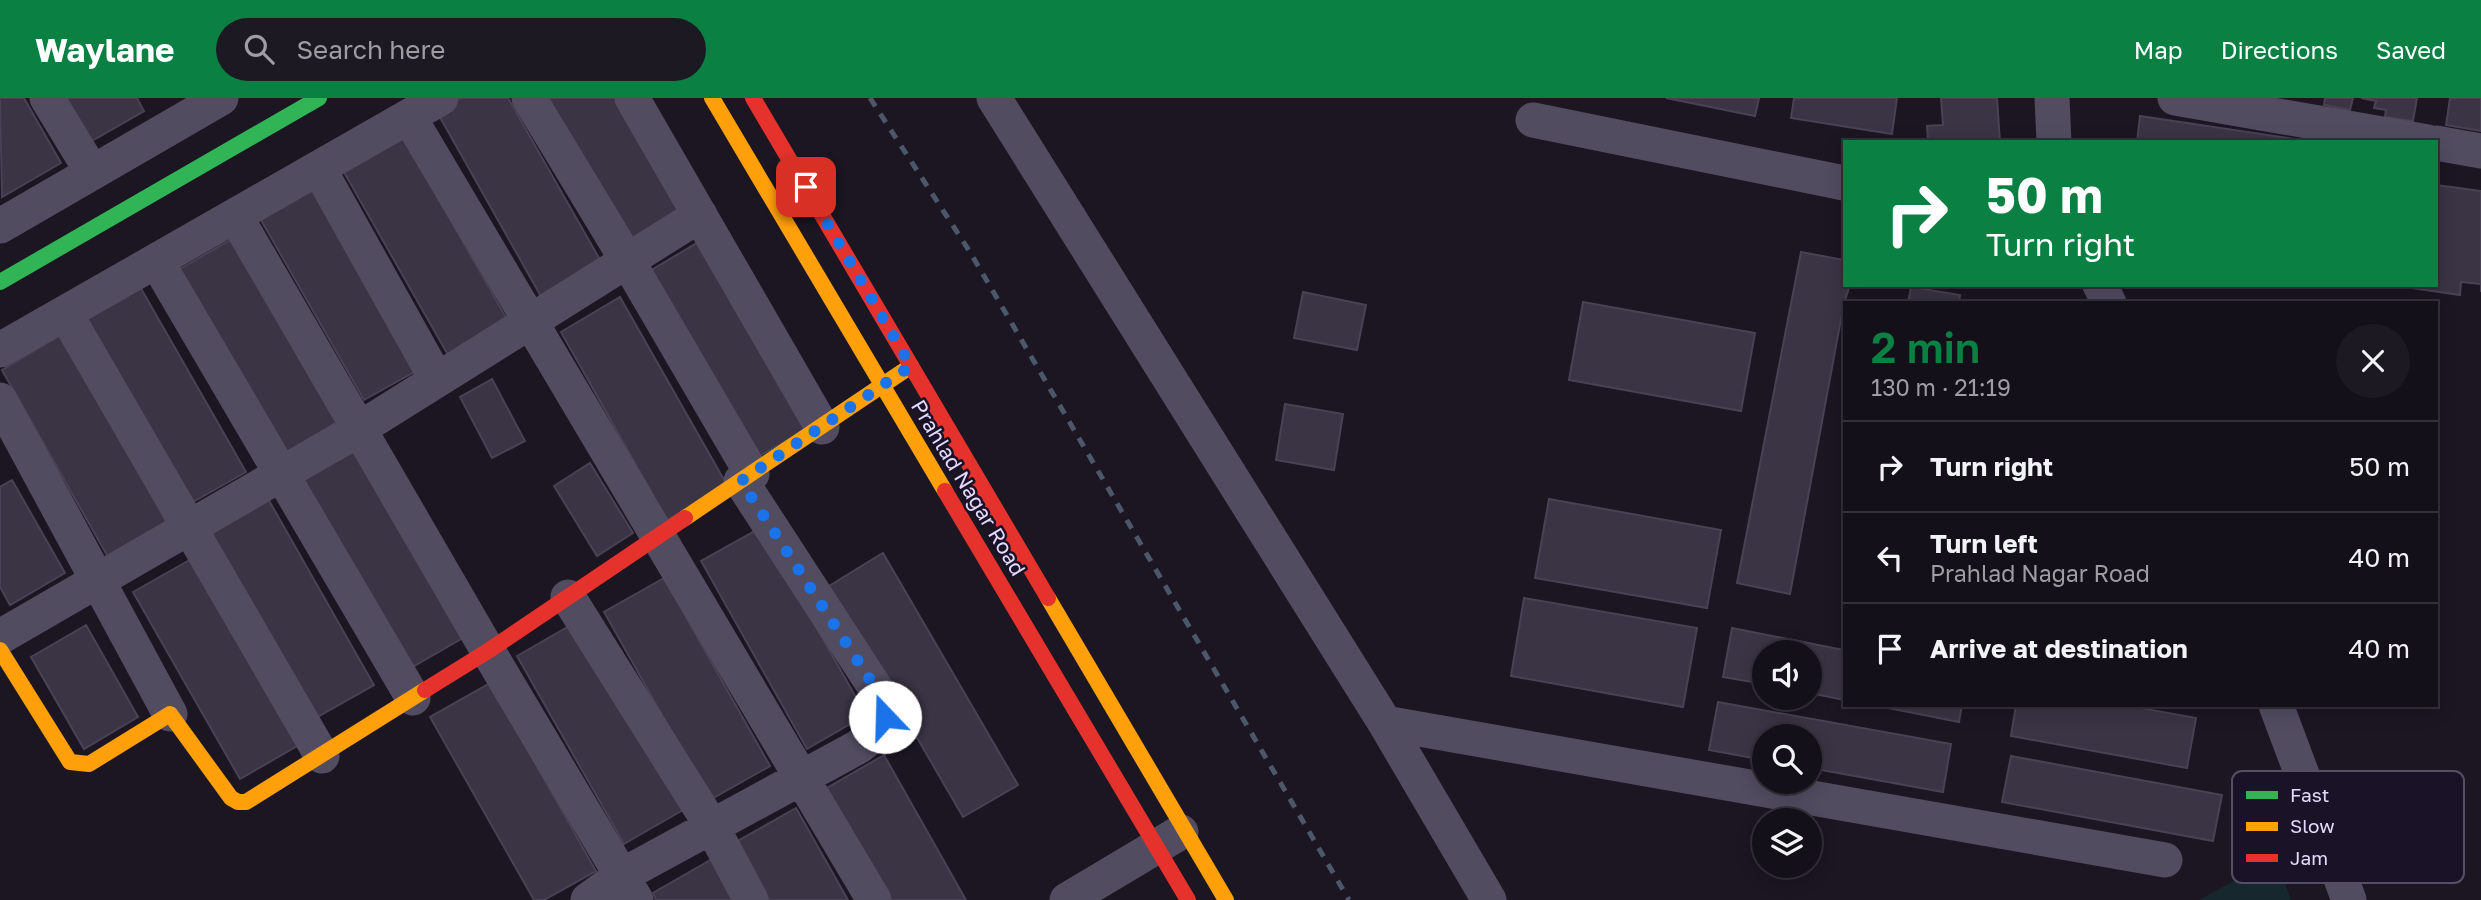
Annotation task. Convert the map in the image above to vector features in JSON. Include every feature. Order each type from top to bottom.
[{"type":"street","points":[[47,98],[92,172]]},
{"type":"street","points":[[0,226],[92,172],[172,109],[221,98]]},
{"type":"street","points":[[0,282],[319,98]]},
{"type":"street","points":[[0,350],[441,98]]},
{"type":"street","points":[[529,98],[627,260],[746,478],[885,707],[885,717],[880,727],[858,747],[711,825],[628,888],[588,900]]},
{"type":"street","points":[[632,98],[822,427]]},
{"type":"street","name":"Prahlad Nagar Road","points":[[712,98],[883,386],[1171,838],[1226,900]]},
{"type":"street","name":"Prahlad Nagar Road","points":[[753,98],[911,366],[1171,838],[1188,900]]},
{"type":"street","points":[[994,98],[1385,723],[1489,900]]},
{"type":"street","points":[[2052,98],[2054,140]]},
{"type":"street","points":[[2175,98],[2416,140]]},
{"type":"street","points":[[409,117],[874,900]]},
{"type":"street","points":[[1533,120],[1843,183]]},
{"type":"street","points":[[2438,143],[2481,151]]},
{"type":"street","points":[[319,169],[437,380]]},
{"type":"street","points":[[0,637],[359,429],[700,215]]},
{"type":"street","points":[[236,217],[628,888]]},
{"type":"street","points":[[157,262],[414,698]]},
{"type":"street","points":[[65,313],[322,756]]},
{"type":"street","points":[[0,400],[170,714],[231,798],[246,802],[488,651],[911,366]]},
{"type":"street","points":[[568,597],[711,825],[751,900]]},
{"type":"street","points":[[0,650],[70,762],[89,764],[170,714]]},
{"type":"street","points":[[2277,707],[2301,771]]},
{"type":"street","points":[[1385,723],[2165,860]]},
{"type":"street","points":[[1067,900],[1104,891],[1171,838]]},
{"type":"street","points":[[2343,883],[2349,900]]},
{"type":"shaded area","points":[[2232,882],[2285,883],[2291,900],[2199,900]]},
{"type":"building","points":[[0,98],[24,98],[61,163],[2,197]]},
{"type":"building","points":[[59,98],[137,98],[144,111],[85,145]]},
{"type":"building","points":[[461,98],[508,98],[603,265],[543,300],[437,112]]},
{"type":"building","points":[[541,98],[620,98],[684,212],[625,246]]},
{"type":"building","points":[[1666,98],[1759,98],[1755,116]]},
{"type":"building","points":[[1794,98],[1897,98],[1892,134],[1791,118]]},
{"type":"building","points":[[1941,98],[1997,98],[2000,140],[1928,140],[1927,126],[1943,125]]},
{"type":"building","points":[[2325,98],[2353,98],[2350,110],[2324,105]]},
{"type":"building","points":[[2361,98],[2417,98],[2413,121],[2385,117],[2386,110],[2374,108],[2376,101]]},
{"type":"building","points":[[2450,98],[2481,98],[2481,131],[2446,125]]},
{"type":"building","points":[[2140,116],[2302,140],[2137,140]]},
{"type":"building","points":[[401,133],[508,321],[448,355],[341,167]]},
{"type":"building","points":[[317,179],[423,367],[364,400],[257,213]]},
{"type":"building","points":[[2438,185],[2481,191],[2481,284],[2461,282],[2460,295],[2405,287],[2438,287]]},
{"type":"building","points":[[237,236],[343,423],[284,458],[178,270]]},
{"type":"building","points":[[707,237],[814,425],[754,459],[648,272]]},
{"type":"building","points":[[1801,252],[1843,260],[1843,287],[1849,287],[1843,301],[1790,594],[1737,583]]},
{"type":"building","points":[[139,285],[246,472],[186,506],[80,318]]},
{"type":"building","points":[[1911,287],[1960,295],[1959,301],[1908,301]]},
{"type":"building","points":[[1303,292],[1366,305],[1357,350],[1294,338]]},
{"type":"building","points":[[620,297],[727,485],[667,520],[561,332]]},
{"type":"building","points":[[1583,302],[1755,333],[1741,411],[1569,380]]},
{"type":"building","points":[[61,335],[167,523],[108,557],[2,370]]},
{"type":"building","points":[[492,379],[525,441],[492,458],[460,397]]},
{"type":"building","points":[[1285,404],[1343,414],[1334,470],[1276,460]]},
{"type":"building","points":[[357,450],[463,638],[404,672],[297,484]]},
{"type":"building","points":[[590,463],[633,533],[597,556],[554,486]]},
{"type":"building","points":[[12,480],[65,573],[10,605],[0,587],[0,487]]},
{"type":"building","points":[[267,497],[374,685],[314,719],[208,531]]},
{"type":"building","points":[[1549,499],[1721,530],[1707,608],[1535,578]]},
{"type":"building","points":[[760,528],[866,715],[807,749],[701,561]]},
{"type":"building","points":[[883,553],[1018,785],[963,817],[829,586]]},
{"type":"building","points":[[193,558],[299,745],[240,779],[133,592]]},
{"type":"building","points":[[664,578],[770,766],[710,800],[604,612]]},
{"type":"building","points":[[1524,598],[1697,628],[1683,707],[1511,676]]},
{"type":"building","points":[[576,622],[683,810],[624,844],[517,656]]},
{"type":"building","points":[[86,625],[138,717],[84,749],[31,657]]},
{"type":"building","points":[[1732,628],[1793,640],[1752,640],[1752,682],[1723,677]]},
{"type":"building","points":[[1822,646],[1843,650],[1843,700],[1822,695]]},
{"type":"building","points":[[490,683],[596,871],[544,900],[534,900],[430,717]]},
{"type":"building","points":[[1718,702],[1951,744],[1943,792],[1822,770],[1822,724],[1752,724],[1752,758],[1709,750]]},
{"type":"building","points":[[1883,707],[1962,707],[1959,722]]},
{"type":"building","points":[[2016,707],[2135,707],[2196,718],[2187,768],[2011,736]]},
{"type":"building","points":[[884,755],[966,900],[888,900],[825,789]]},
{"type":"building","points":[[2011,756],[2222,795],[2213,841],[2002,802]]},
{"type":"building","points":[[796,808],[848,900],[769,900],[736,842]]},
{"type":"building","points":[[712,859],[735,900],[656,900],[653,893]]},
{"type":"railway","points":[[870,98],[970,252],[1349,900]]},
{"type":"traffic: fast","points":[[0,282],[319,98]]},
{"type":"traffic: slow","points":[[712,98],[945,491]]},
{"type":"traffic: slow","points":[[685,518],[911,366]]},
{"type":"traffic: slow","points":[[1048,598],[1226,900]]},
{"type":"traffic: slow","points":[[0,650],[70,762],[89,764],[170,714],[231,798],[238,802],[246,802],[425,690]]},
{"type":"traffic: jam","points":[[753,98],[1048,598]]},
{"type":"traffic: jam","points":[[945,491],[1188,900]]},
{"type":"traffic: jam","points":[[425,690],[488,651],[685,518]]},
{"type":"route","points":[[806,187],[911,366],[741,481],[880,695],[885,707],[885,717]]}]
